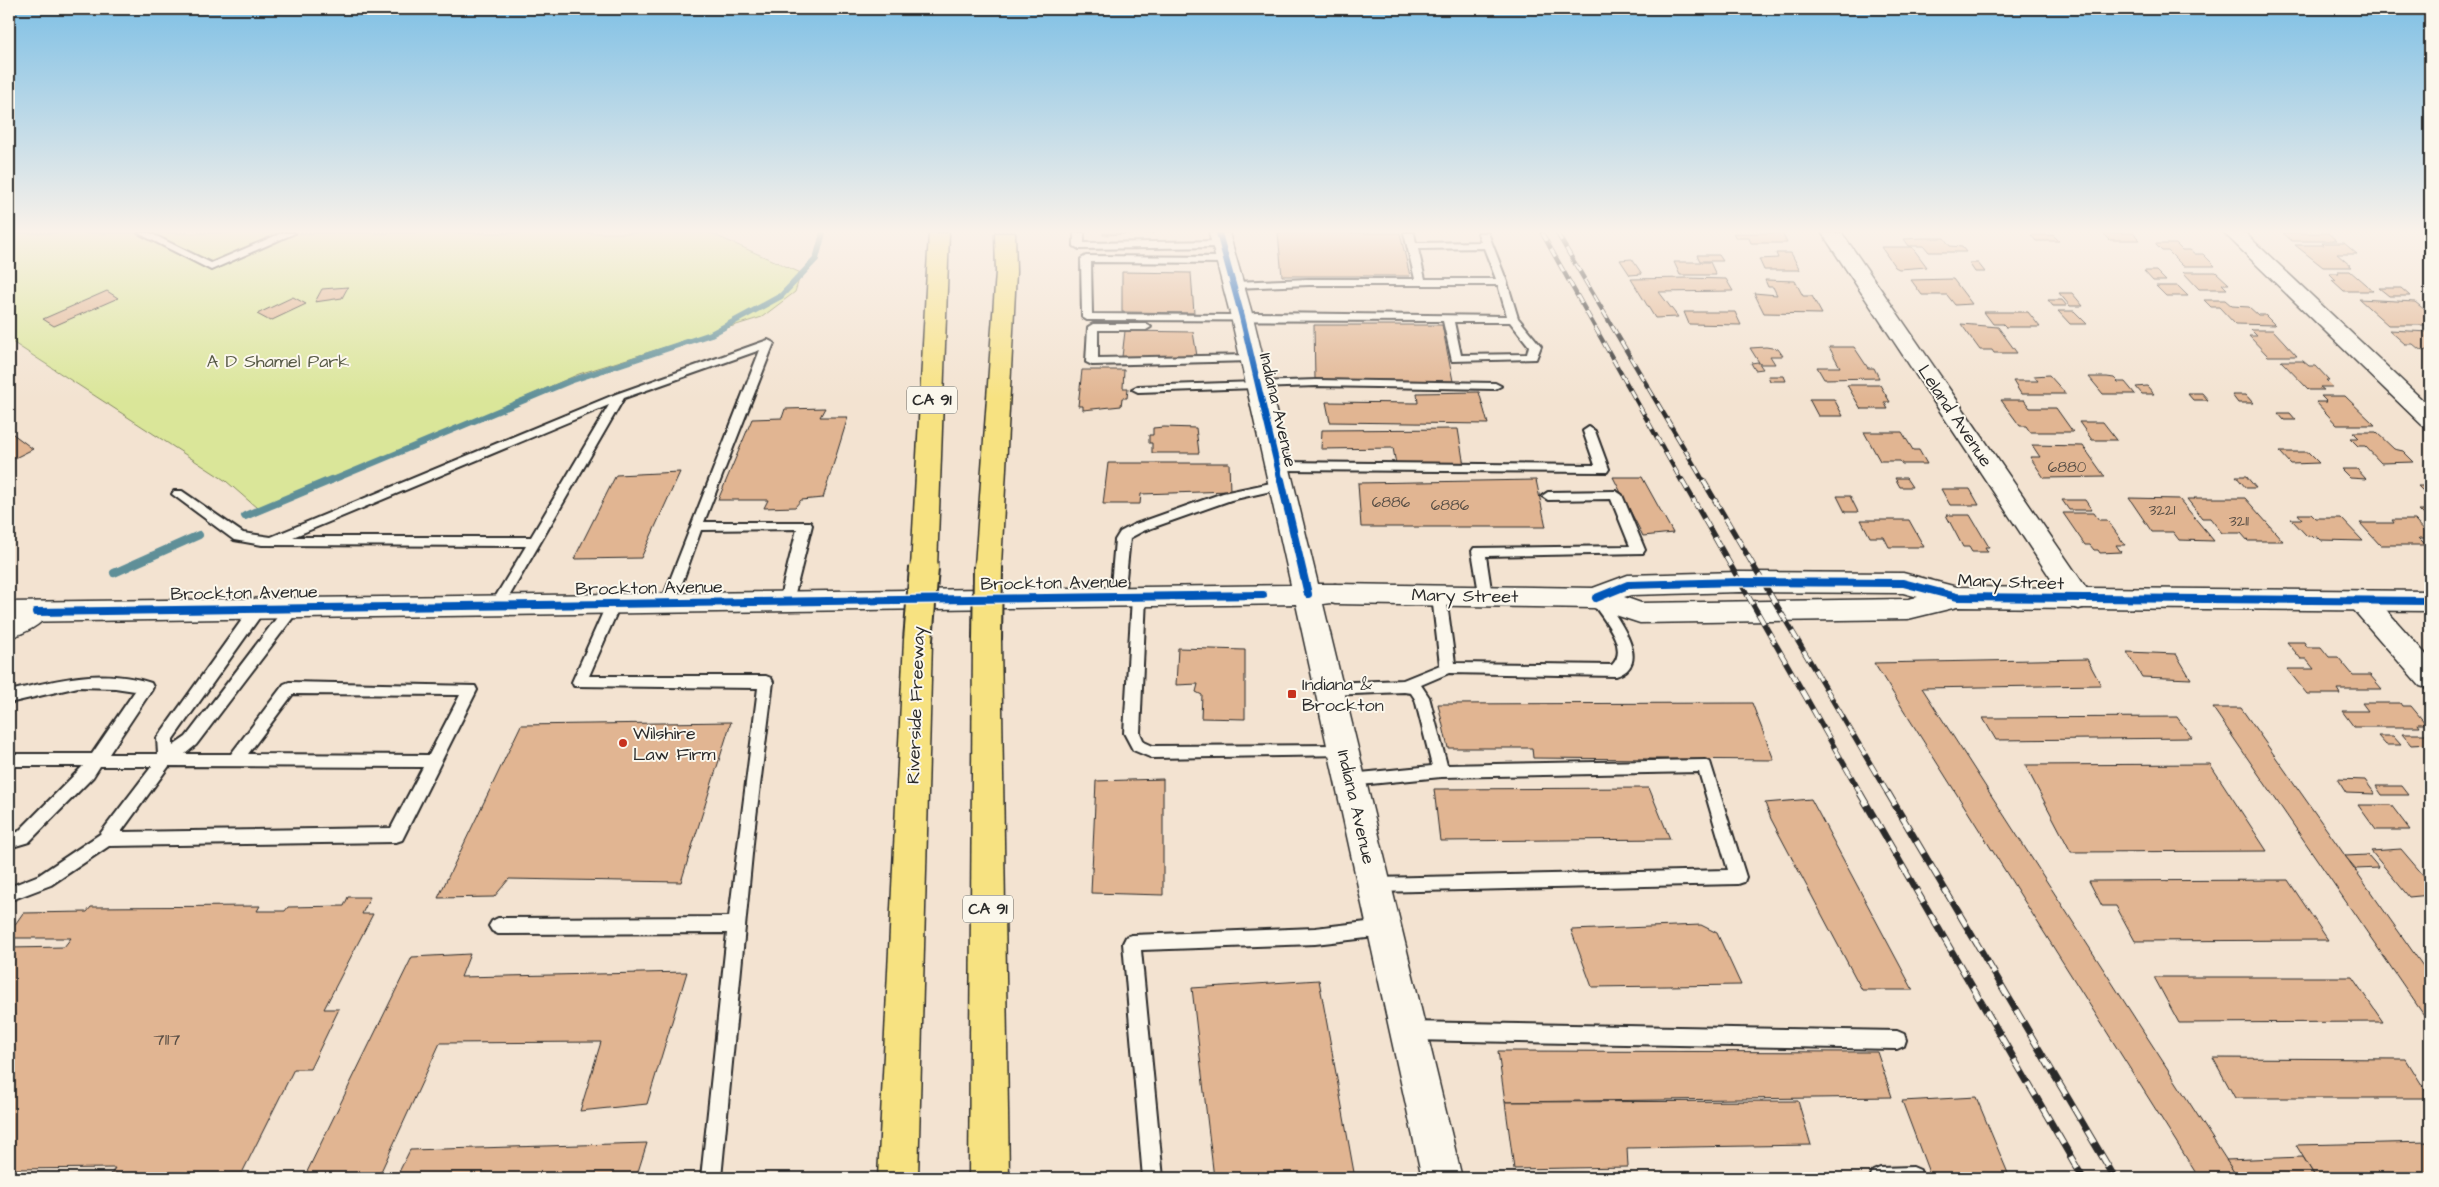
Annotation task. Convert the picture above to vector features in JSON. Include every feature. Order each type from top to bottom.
[{"type":"highway","name":"Riverside Freeway","points":[[898,1178],[918,640],[924,568],[937,288]]},
{"type":"highway","name":"CA 91","points":[[989,1178],[988,566],[1005,288]]},
{"type":"main road","name":"Indiana Avenue","points":[[1234,288],[1238,320],[1251,358],[1278,475],[1321,594],[1329,689],[1442,1178]]},
{"type":"main road","name":"Leland Avenue","points":[[1869,288],[2079,599]]},
{"type":"main road","points":[[2292,288],[2430,420]]},
{"type":"main road","name":"Mary Street","points":[[1321,594],[1596,598],[1640,613],[1908,609],[1957,597],[2430,601]]},
{"type":"main road","name":"Brockton Avenue","points":[[22,612],[258,607],[1128,598],[1321,594]]},
{"type":"main road","points":[[2362,601],[2430,678]]},
{"type":"main road","points":[[9,628],[22,612]]},
{"type":"lane","points":[[1087,288],[1087,317],[1238,320],[1448,318],[1512,320]]},
{"type":"lane","points":[[1448,318],[1456,359],[1532,357],[1535,346],[1512,320],[1504,288]]},
{"type":"lane","points":[[1238,320],[1093,327],[1092,362],[1251,358]]},
{"type":"lane","points":[[270,541],[620,396],[768,343],[696,526],[668,603]]},
{"type":"lane","points":[[1138,388],[1257,384],[1495,386]]},
{"type":"lane","points":[[498,604],[620,396]]},
{"type":"lane","points":[[1374,885],[1738,878],[1705,766],[1441,771],[1152,752],[1138,746],[1132,733],[1128,598],[1120,548],[1126,535],[1138,528],[1228,496],[1278,475],[1603,469],[1589,431]]},
{"type":"lane","points":[[178,494],[238,536],[270,541],[535,542]]},
{"type":"lane","points":[[1485,596],[1479,551],[1638,550],[1616,495],[1548,496]]},
{"type":"lane","points":[[696,526],[805,525],[786,601]]},
{"type":"lane","points":[[1438,596],[1448,668]]},
{"type":"lane","points":[[1404,686],[1448,668],[1616,672],[1623,666],[1626,658],[1625,644],[1596,598]]},
{"type":"lane","points":[[614,603],[579,682],[766,682],[736,925],[710,1178]]},
{"type":"lane","points":[[166,759],[165,738],[258,607]]},
{"type":"lane","points":[[9,894],[46,880],[106,838],[166,759],[191,741],[292,607]]},
{"type":"lane","points":[[9,697],[78,681],[115,682],[146,687],[87,774],[23,837],[9,840]]},
{"type":"lane","points":[[1329,689],[1404,686],[1416,689],[1422,696],[1441,771]]},
{"type":"lane","points":[[106,838],[396,835],[470,690],[289,688],[235,760]]},
{"type":"lane","points":[[9,760],[433,761]]},
{"type":"lane","points":[[498,926],[736,925]]},
{"type":"lane","points":[[1153,1178],[1132,943],[1315,936],[1384,928]]},
{"type":"lane","points":[[1408,1031],[1897,1040]]},
{"type":"lane","points":[[1880,1178],[1913,1177]]},
{"type":"green space","name":"A D Shamel Park","points":[[9,288],[796,288],[795,292],[762,317],[579,374],[435,437],[257,508],[226,481],[9,340]]},
{"type":"building","points":[[347,288],[342,298],[315,302],[322,289]]},
{"type":"building","points":[[1122,288],[1192,288],[1194,313],[1122,312]]},
{"type":"building","points":[[1637,288],[1731,288],[1733,291],[1659,292],[1678,317],[1655,318]]},
{"type":"building","points":[[1774,288],[1799,288],[1803,296],[1812,296],[1822,314],[1764,313],[1754,293],[1777,295]]},
{"type":"building","points":[[1917,288],[1960,288],[1972,304],[1955,305],[1947,295],[1922,295]]},
{"type":"building","points":[[2158,288],[2180,288],[2188,296],[2166,296]]},
{"type":"building","points":[[2198,288],[2227,289],[2199,289]]},
{"type":"building","points":[[2341,288],[2370,288],[2373,291],[2344,291]]},
{"type":"building","points":[[2379,288],[2401,288],[2410,296],[2389,296]]},
{"type":"building","points":[[107,291],[118,298],[54,326],[43,319]]},
{"type":"building","points":[[2059,293],[2072,293],[2083,306],[2070,306]]},
{"type":"building","points":[[293,297],[306,304],[270,321],[257,314]]},
{"type":"building","points":[[2359,299],[2415,302],[2430,314],[2430,325],[2388,325]]},
{"type":"building","points":[[2048,300],[2062,300],[2067,306],[2053,306]]},
{"type":"building","points":[[2204,300],[2225,300],[2232,306],[2249,307],[2258,315],[2265,315],[2275,325],[2235,324],[2219,307],[2211,307]]},
{"type":"building","points":[[2058,311],[2074,311],[2087,324],[2070,324]]},
{"type":"building","points":[[1684,312],[1735,312],[1741,325],[1689,324]]},
{"type":"building","points":[[1984,312],[2028,312],[2040,327],[2006,327],[2003,324],[1993,324]]},
{"type":"building","points":[[1961,324],[1998,327],[2017,353],[1994,353],[1992,350],[1980,350]]},
{"type":"building","points":[[1314,325],[1442,325],[1453,381],[1315,379]]},
{"type":"building","points":[[2251,330],[2273,330],[2297,356],[2268,356],[2249,336],[2257,336]]},
{"type":"building","points":[[2389,330],[2430,332],[2430,351],[2419,349],[2413,344],[2405,344]]},
{"type":"building","points":[[1125,331],[1193,332],[1197,356],[1122,357]]},
{"type":"building","points":[[1766,347],[1778,349],[1783,356],[1770,356],[1775,364],[1760,364],[1750,348]]},
{"type":"building","points":[[1829,347],[1854,347],[1868,368],[1874,368],[1879,378],[1824,379],[1817,367],[1840,367]]},
{"type":"building","points":[[2281,361],[2303,361],[2309,366],[2316,366],[2333,387],[2320,387],[2324,390],[2309,390]]},
{"type":"building","points":[[1758,362],[1763,369],[1755,370],[1751,363]]},
{"type":"building","points":[[1082,370],[1124,370],[1123,388],[1128,388],[1127,398],[1122,398],[1121,406],[1083,410],[1083,406],[1078,406]]},
{"type":"building","points":[[2049,375],[2066,394],[2021,394],[2013,381],[2038,381],[2034,376]]},
{"type":"building","points":[[1768,376],[1784,376],[1786,381],[1770,381]]},
{"type":"building","points":[[2089,377],[2107,377],[2114,378],[2118,382],[2125,382],[2135,394],[2103,394]]},
{"type":"building","points":[[1847,385],[1880,385],[1890,402],[1884,402],[1888,409],[1861,409]]},
{"type":"building","points":[[2147,386],[2154,394],[2142,394],[2136,387]]},
{"type":"building","points":[[1479,392],[1488,424],[1330,422],[1326,402],[1418,403],[1417,393]]},
{"type":"building","points":[[2187,393],[2202,393],[2208,400],[2193,400]]},
{"type":"building","points":[[2232,395],[2246,395],[2253,403],[2238,403]]},
{"type":"building","points":[[2321,396],[2345,396],[2375,425],[2337,425],[2316,402],[2327,402]]},
{"type":"building","points":[[1809,399],[1834,399],[1843,416],[1818,416]]},
{"type":"building","points":[[2001,400],[2024,400],[2030,408],[2056,408],[2073,432],[2030,432],[2026,426],[2020,426]]},
{"type":"building","points":[[825,408],[820,417],[848,417],[823,498],[801,500],[795,507],[764,508],[768,500],[718,500],[752,419],[782,418],[785,409]]},
{"type":"building","points":[[2278,413],[2290,413],[2296,420],[2284,420]]},
{"type":"building","points":[[2079,422],[2103,422],[2117,440],[2092,440]]},
{"type":"building","points":[[1153,428],[1196,428],[1199,453],[1152,453],[1152,443],[1149,443],[1149,435],[1153,435]]},
{"type":"building","points":[[1458,429],[1464,466],[1396,464],[1393,448],[1321,449],[1322,430]]},
{"type":"building","points":[[9,431],[33,449],[9,461]]},
{"type":"building","points":[[1864,432],[1902,432],[1913,450],[1919,450],[1927,464],[1902,464],[1900,461],[1880,461]]},
{"type":"building","points":[[2353,432],[2376,432],[2394,449],[2403,451],[2414,462],[2381,463],[2365,446],[2358,446],[2350,438],[2359,438]]},
{"type":"building","points":[[2032,445],[2083,446],[2105,477],[2044,478],[2030,457],[2040,457]]},
{"type":"building","points":[[2280,452],[2308,452],[2319,463],[2291,464]]},
{"type":"building","points":[[1108,463],[1229,463],[1230,491],[1141,494],[1140,504],[1103,504]]},
{"type":"building","points":[[2341,469],[2357,469],[2366,479],[2350,478]]},
{"type":"building","points":[[680,472],[641,558],[574,559],[616,475]]},
{"type":"building","points":[[2236,476],[2246,476],[2256,488],[2246,488]]},
{"type":"building","points":[[1613,477],[1642,477],[1673,533],[1643,536]]},
{"type":"building","points":[[1895,478],[1906,478],[1912,487],[1900,487]]},
{"type":"building","points":[[1536,480],[1546,527],[1361,527],[1358,483]]},
{"type":"building","points":[[2418,486],[2430,486],[2430,498]]},
{"type":"building","points":[[1941,489],[1970,489],[1979,505],[1950,505]]},
{"type":"building","points":[[1837,496],[1850,496],[1858,512],[1845,512]]},
{"type":"building","points":[[2129,498],[2179,499],[2214,541],[2179,540],[2173,532],[2152,532]]},
{"type":"building","points":[[2245,498],[2283,541],[2248,541],[2241,533],[2222,533],[2210,518],[2202,518],[2187,499]]},
{"type":"building","points":[[2062,500],[2085,500],[2092,510],[2069,510]]},
{"type":"building","points":[[2419,510],[2430,510],[2430,521]]},
{"type":"building","points":[[2063,513],[2094,513],[2099,520],[2107,520],[2125,545],[2116,545],[2121,552],[2100,553],[2090,545],[2085,545]]},
{"type":"building","points":[[2298,514],[2311,514],[2315,518],[2341,518],[2363,541],[2321,540],[2318,537],[2307,536],[2291,519],[2302,519]]},
{"type":"building","points":[[1946,515],[1970,515],[1989,547],[1985,547],[1988,552],[1972,552],[1969,547],[1963,547]]},
{"type":"building","points":[[1861,520],[1909,520],[1924,547],[1889,547],[1884,537],[1870,537]]},
{"type":"building","points":[[2392,520],[2415,520],[2430,536],[2430,538],[2419,538],[2426,545],[2380,545],[2360,523],[2394,523]]},
{"type":"building","points":[[2287,642],[2304,642],[2307,647],[2321,647],[2329,657],[2338,657],[2353,675],[2370,675],[2382,689],[2337,689],[2340,694],[2307,694],[2287,669],[2314,669],[2306,659],[2301,659]]},
{"type":"building","points":[[1178,648],[1245,650],[1245,719],[1201,718],[1202,695],[1196,692],[1198,684],[1176,685]]},
{"type":"building","points":[[2127,652],[2176,654],[2191,679],[2142,677]]},
{"type":"building","points":[[2087,659],[2101,685],[1922,688],[2238,1178],[2199,1178],[1874,663]]},
{"type":"building","points":[[1752,703],[1774,760],[1533,758],[1532,748],[1448,748],[1438,704]]},
{"type":"building","points":[[2362,703],[2400,703],[2402,706],[2411,706],[2426,724],[2418,724],[2420,727],[2354,727],[2342,711],[2368,711]]},
{"type":"building","points":[[2213,708],[2241,708],[2430,976],[2430,1024]]},
{"type":"building","points":[[2177,717],[2192,738],[1996,740],[1983,718]]},
{"type":"building","points":[[731,722],[681,882],[509,879],[494,897],[438,898],[521,725]]},
{"type":"building","points":[[2402,734],[2428,734],[2430,744],[2411,745]]},
{"type":"building","points":[[2378,736],[2393,736],[2401,745],[2386,745]]},
{"type":"building","points":[[2210,764],[2267,851],[2071,852],[2025,765]]},
{"type":"building","points":[[1163,779],[1163,895],[1091,893],[1096,781]]},
{"type":"building","points":[[2337,779],[2365,780],[2375,794],[2346,793]]},
{"type":"building","points":[[2376,786],[2402,786],[2409,795],[2382,795]]},
{"type":"building","points":[[1649,788],[1670,839],[1440,841],[1434,789]]},
{"type":"building","points":[[1811,799],[1913,990],[1862,990],[1771,819],[1765,803]]},
{"type":"building","points":[[2358,805],[2391,805],[2410,830],[2376,830]]},
{"type":"building","points":[[2401,849],[2430,883],[2430,895],[2409,897],[2371,851]]},
{"type":"building","points":[[2368,855],[2379,868],[2356,869],[2345,856]]},
{"type":"building","points":[[2288,880],[2328,940],[2135,941],[2116,906],[2102,906],[2089,881]]},
{"type":"building","points":[[348,897],[370,897],[362,914],[373,914],[324,1009],[339,1009],[310,1069],[294,1069],[242,1173],[111,1174],[115,1168],[9,1169],[9,948],[64,947],[71,938],[9,938],[9,933],[23,913],[87,912],[91,907],[260,906],[257,911],[285,911],[288,907],[344,906]]},
{"type":"building","points":[[1701,925],[1717,933],[1741,985],[1592,987],[1571,930]]},
{"type":"building","points":[[470,954],[461,977],[687,972],[647,1104],[580,1111],[601,1042],[440,1043],[378,1178],[304,1178],[412,957]]},
{"type":"building","points":[[2154,977],[2352,977],[2383,1022],[2179,1023]]},
{"type":"building","points":[[1319,980],[1355,1178],[1214,1178],[1192,988]]},
{"type":"building","points":[[1498,1051],[1877,1052],[1892,1097],[1505,1102]]},
{"type":"building","points":[[2213,1058],[2406,1059],[2430,1098],[2235,1098]]},
{"type":"building","points":[[1976,1097],[2010,1178],[1931,1178],[1902,1101]]},
{"type":"building","points":[[1798,1101],[1811,1145],[1627,1148],[1628,1167],[1514,1169],[1505,1102]]},
{"type":"building","points":[[2430,1142],[2430,1178],[2316,1178],[2296,1145]]},
{"type":"building","points":[[647,1143],[636,1178],[396,1178],[410,1150]]},
{"type":"building","points":[[2303,1157],[2316,1178],[2238,1178],[2226,1160]]},
{"type":"waterway","points":[[328,482],[570,381],[711,334],[781,296],[788,288]]},
{"type":"waterway","points":[[245,516],[331,480]]},
{"type":"waterway","points":[[114,573],[199,535]]},
{"type":"railway","points":[[1573,288],[1682,482]]},
{"type":"railway","points":[[1590,288],[1704,482]]},
{"type":"railway","points":[[1682,480],[1861,794]]},
{"type":"railway","points":[[1703,480],[1888,794]]},
{"type":"railway","points":[[1860,793],[2083,1178]]},
{"type":"railway","points":[[1888,793],[2115,1178]]},
{"type":"cycle path","points":[[1234,288],[1308,594]]},
{"type":"cycle path","points":[[1596,598],[1628,585],[1739,582],[1903,583],[1957,597],[2430,601]]},
{"type":"cycle path","points":[[36,612],[1263,595]]},
{"type":"place","name":"Indiana & Brockton","points":[[1292,694]]},
{"type":"place","name":"Wilshire Law Firm","points":[[623,743]]}]
